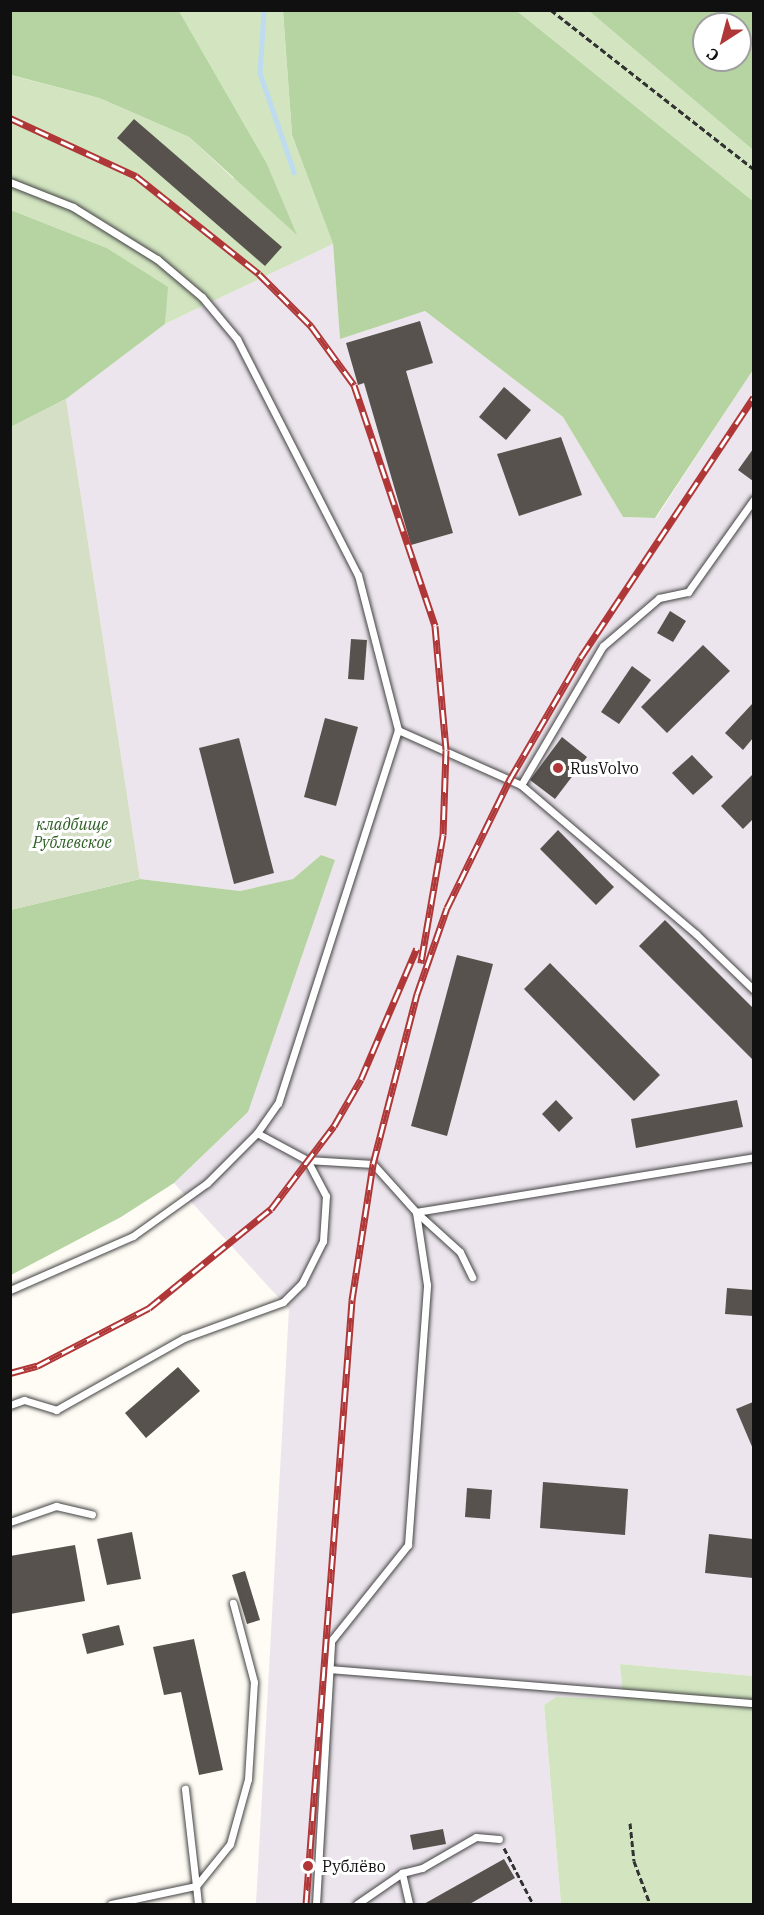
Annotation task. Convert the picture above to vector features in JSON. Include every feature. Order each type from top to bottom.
[{"type":"lane","points":[[10,182],[73,207],[157,259],[202,297],[237,339],[358,575],[398,730],[278,1103],[257,1133],[207,1183],[133,1236],[10,1290]]},
{"type":"lane","points":[[521,785],[603,646],[660,598],[688,592],[753,499]]},
{"type":"lane","points":[[398,730],[521,785],[696,934],[753,990]]},
{"type":"lane","points":[[257,1133],[307,1160],[373,1164],[416,1212],[460,1252],[472,1277]]},
{"type":"lane","points":[[416,1212],[753,1157]]},
{"type":"lane","points":[[10,1405],[24,1400],[56,1410],[184,1338],[283,1302],[302,1284],[323,1241],[326,1196],[307,1160]]},
{"type":"lane","points":[[316,1905],[331,1641],[408,1545],[427,1285],[416,1212]]},
{"type":"lane","points":[[10,1522],[56,1506],[92,1514]]},
{"type":"lane","points":[[111,1905],[196,1886],[230,1844],[248,1779],[254,1682],[233,1603]]},
{"type":"lane","points":[[328,1669],[753,1703]]},
{"type":"lane","points":[[186,1789],[198,1905]]},
{"type":"lane","points":[[357,1905],[402,1873],[422,1868],[476,1837],[499,1839]]},
{"type":"lane","points":[[402,1873],[409,1905]]},
{"type":"path","points":[[551,10],[753,169]]},
{"type":"path","points":[[630,1823],[634,1861],[650,1905]]},
{"type":"path","points":[[499,1839],[533,1905]]},
{"type":"shaded area","points":[[333,244],[340,338],[425,311],[563,417],[623,517],[656,518],[753,370],[753,1676],[620,1664],[623,1699],[556,1697],[544,1705],[561,1904],[256,1904],[289,1309],[174,1183],[248,1112],[321,855],[294,879],[240,891],[140,879],[66,399],[165,324]]},
{"type":"green space","points":[[10,11],[179,11],[266,162],[297,235],[189,137],[99,98],[11,75]]},
{"type":"green space","points":[[179,11],[283,11],[292,135],[333,244],[165,324],[167,287],[107,248],[11,210],[10,75],[99,98],[189,137],[233,178],[266,162]]},
{"type":"green space","points":[[283,11],[517,11],[753,201],[753,370],[655,518],[623,517],[563,417],[425,311],[340,339],[333,244],[292,135]]},
{"type":"green space","points":[[517,11],[589,11],[753,150],[753,201]]},
{"type":"green space","points":[[589,11],[753,11],[753,150]]},
{"type":"green space","points":[[11,210],[107,248],[168,287],[165,324],[66,399],[11,427]]},
{"type":"green space","name":"кладбище Рублевское","points":[[66,399],[140,879],[11,910],[11,427]]},
{"type":"green space","points":[[321,855],[335,860],[248,1112],[174,1183],[121,1217],[11,1275],[10,910],[140,879],[240,891],[293,879]]},
{"type":"green space","points":[[620,1664],[753,1676],[753,1904],[561,1904],[544,1705],[556,1697],[623,1699]]},
{"type":"building","points":[[134,119],[282,247],[265,266],[117,138]]},
{"type":"building","points":[[420,321],[433,363],[406,371],[453,533],[411,545],[364,383],[358,385],[346,343]]},
{"type":"building","points":[[504,387],[531,410],[506,440],[479,417]]},
{"type":"building","points":[[561,437],[582,495],[519,516],[497,454]]},
{"type":"building","points":[[753,449],[753,481],[738,470]]},
{"type":"building","points":[[670,611],[686,621],[673,642],[657,633]]},
{"type":"building","points":[[351,639],[367,640],[364,680],[348,679]]},
{"type":"building","points":[[703,645],[730,671],[667,733],[641,707]]},
{"type":"building","points":[[632,666],[651,680],[619,724],[601,712]]},
{"type":"building","points":[[753,703],[753,738],[743,750],[725,733]]},
{"type":"building","points":[[325,718],[358,727],[336,806],[304,797]]},
{"type":"building","name":"RusVolvo","points":[[562,737],[587,757],[555,799],[530,780]]},
{"type":"building","points":[[239,738],[274,873],[234,884],[199,748]]},
{"type":"building","points":[[692,755],[713,777],[693,795],[672,773]]},
{"type":"building","points":[[753,774],[753,819],[743,829],[721,806]]},
{"type":"building","points":[[558,830],[614,887],[596,905],[540,849]]},
{"type":"building","points":[[665,920],[753,1008],[753,1060],[639,946]]},
{"type":"building","points":[[457,955],[493,964],[447,1136],[411,1126]]},
{"type":"building","points":[[550,963],[660,1075],[634,1101],[524,989]]},
{"type":"building","points":[[556,1100],[573,1118],[559,1132],[542,1114]]},
{"type":"building","points":[[737,1100],[743,1127],[636,1148],[631,1119]]},
{"type":"building","points":[[727,1288],[753,1290],[753,1316],[725,1314]]},
{"type":"building","points":[[178,1367],[200,1391],[146,1438],[125,1413]]},
{"type":"building","points":[[753,1402],[753,1449],[736,1409]]},
{"type":"building","points":[[543,1482],[628,1489],[625,1535],[540,1528]]},
{"type":"building","points":[[467,1488],[492,1490],[490,1519],[465,1517]]},
{"type":"building","points":[[132,1532],[141,1579],[107,1585],[97,1539]]},
{"type":"building","points":[[709,1534],[753,1539],[753,1578],[705,1573]]},
{"type":"building","points":[[75,1545],[85,1601],[10,1614],[10,1556]]},
{"type":"building","points":[[245,1571],[260,1620],[247,1624],[232,1575]]},
{"type":"building","points":[[119,1625],[124,1645],[87,1654],[82,1634]]},
{"type":"building","points":[[194,1639],[223,1770],[199,1775],[181,1692],[164,1695],[153,1647]]},
{"type":"building","points":[[443,1829],[446,1844],[413,1850],[410,1835]]},
{"type":"building","points":[[504,1859],[515,1878],[468,1905],[422,1905]]},
{"type":"waterway","points":[[264,10],[260,73],[294,172]]},
{"type":"railway","points":[[10,118],[136,176],[259,274],[311,326],[354,385],[435,626],[446,750],[443,835],[421,963]]},
{"type":"railway","points":[[306,1904],[352,1300],[373,1164],[417,994],[447,908],[510,779],[581,657],[754,397]]},
{"type":"railway","points":[[10,1373],[37,1366],[149,1308],[271,1209],[334,1126],[361,1079],[417,948]]},
{"type":"place","name":"RusVolvo","points":[[558,768]]},
{"type":"place","name":"Рублёво","points":[[308,1866]]}]
